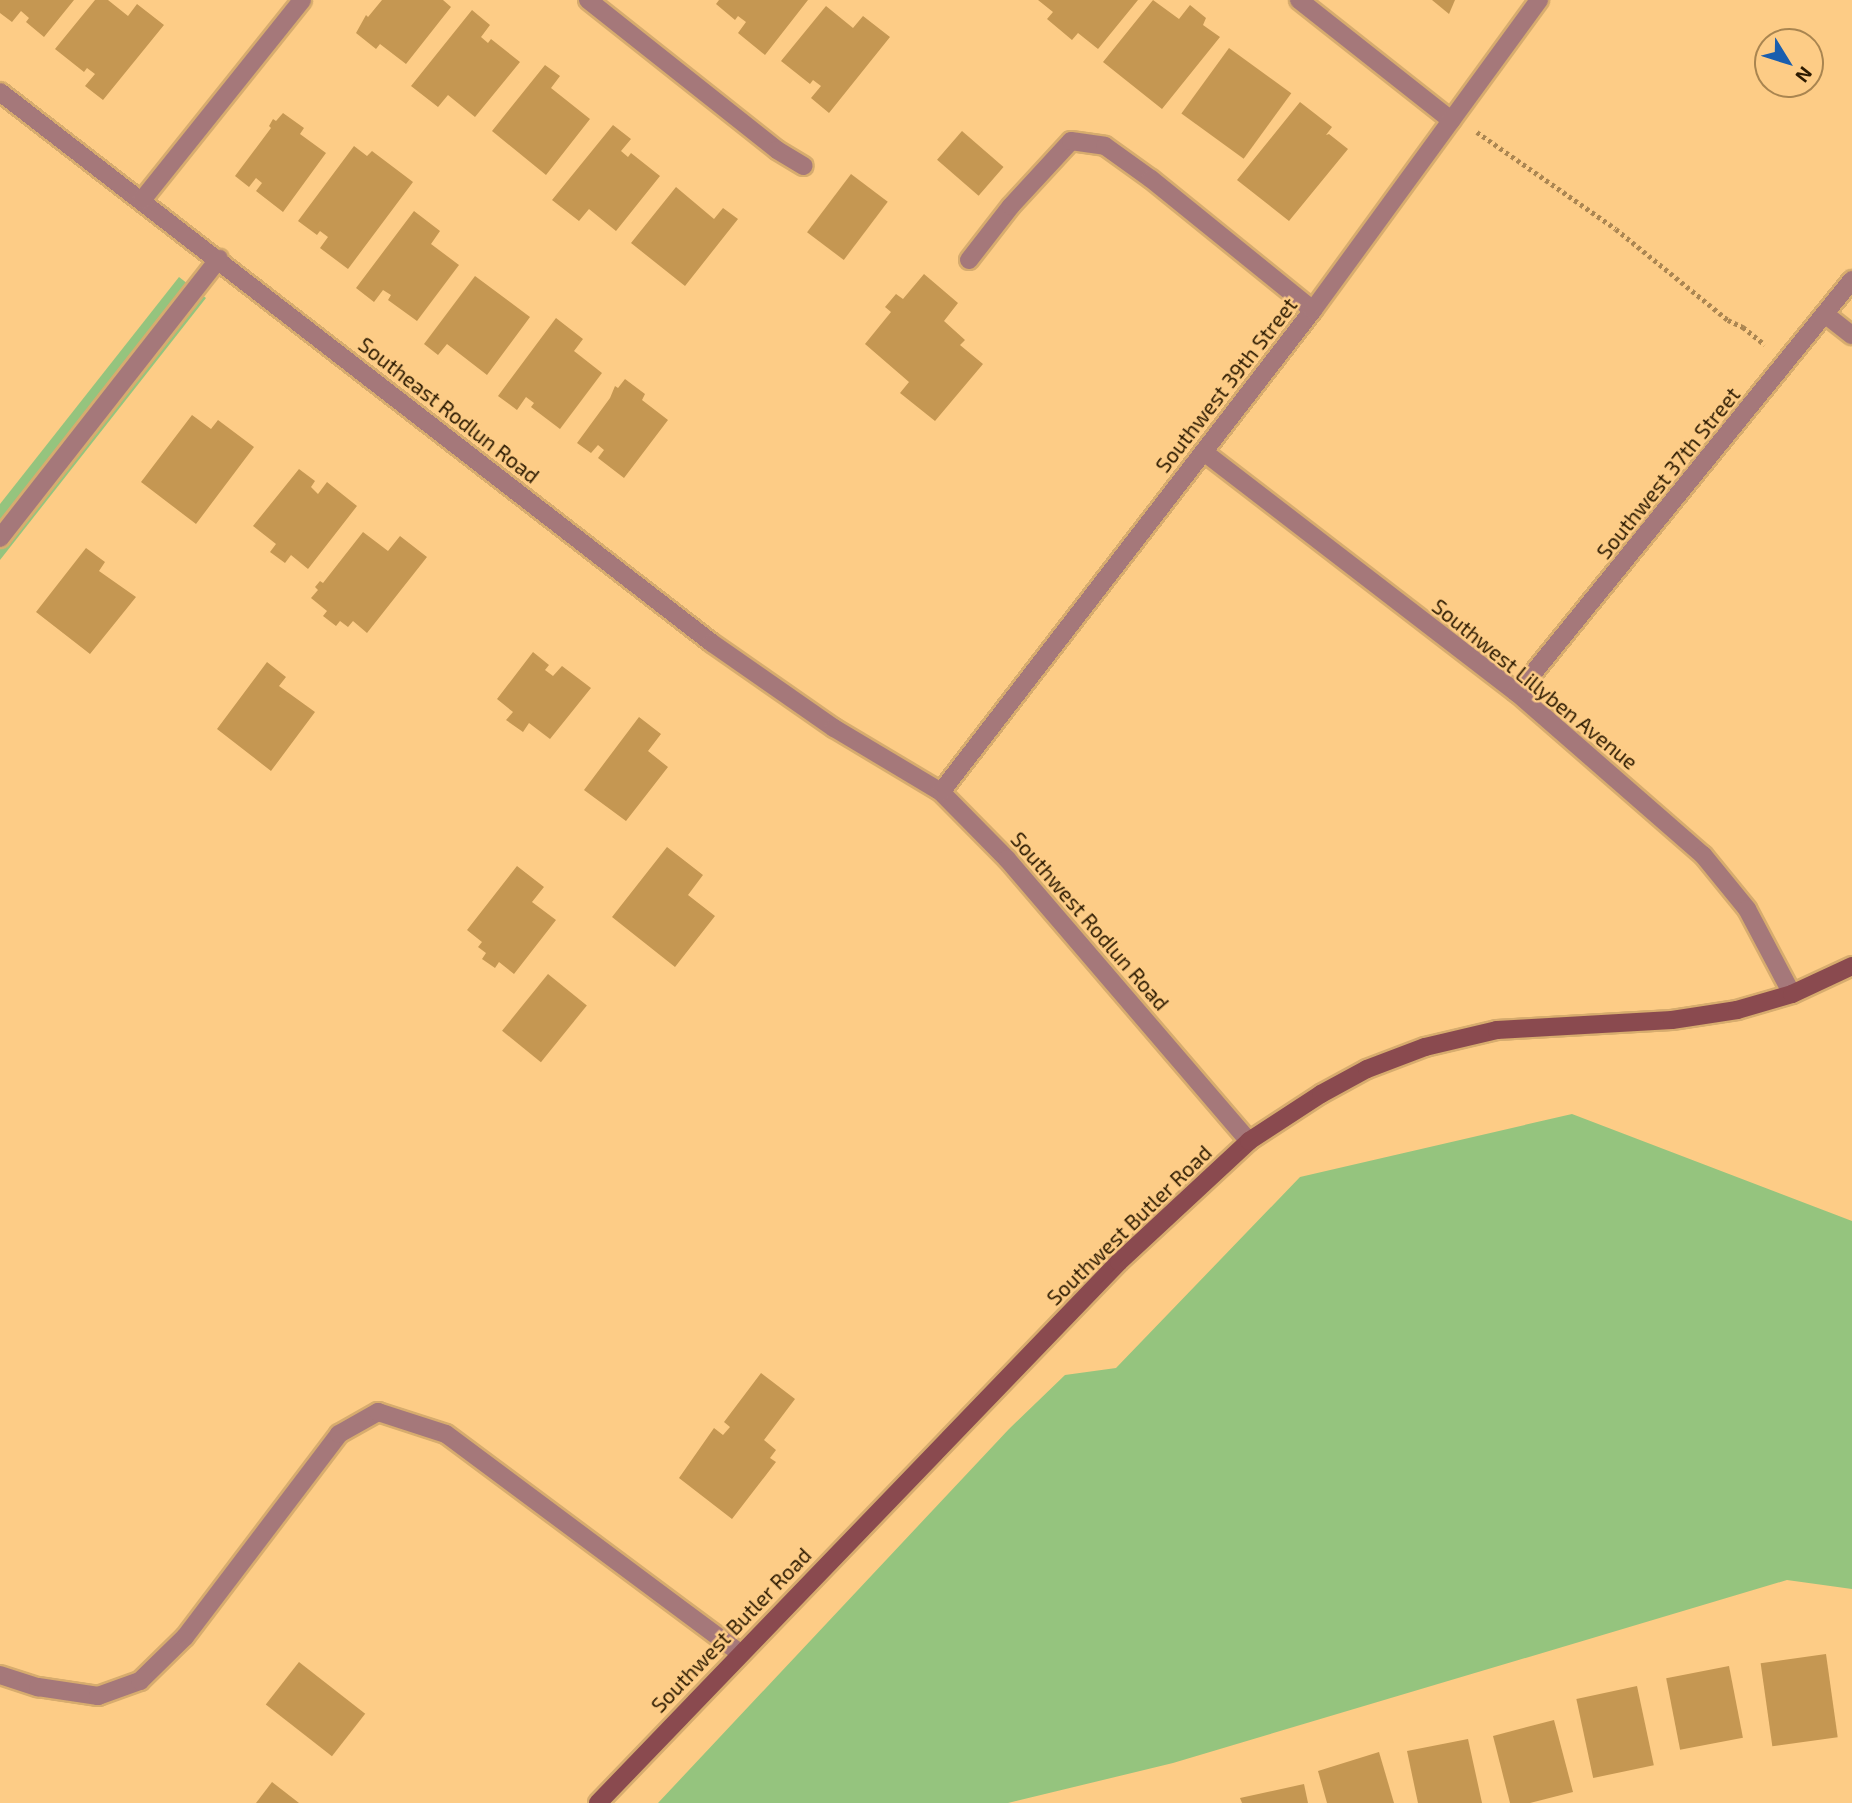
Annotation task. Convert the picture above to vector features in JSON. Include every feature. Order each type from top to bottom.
[{"type":"main road","name":"Southwest Butler Road","points":[[598,1803],[1119,1262],[1249,1141],[1356,1075],[1424,1047],[1497,1030],[1672,1020],[1737,1010],[1793,994],[1852,966]]},
{"type":"street","points":[[142,200],[302,0]]},
{"type":"street","points":[[588,0],[777,150],[804,166]]},
{"type":"street","points":[[1299,0],[1451,120]]},
{"type":"street","name":"Southwest 39th Street","points":[[942,792],[1313,310],[1539,0]]},
{"type":"street","name":"Southeast Rodlun Road","points":[[0,92],[712,643],[877,755]]},
{"type":"street","points":[[969,260],[1011,206],[1071,141],[1105,146],[1151,179],[1313,310]]},
{"type":"street","points":[[0,538],[219,259]]},
{"type":"street","name":"Southwest 37th Street","points":[[1517,694],[1852,280]]},
{"type":"street","points":[[1826,315],[1852,335]]},
{"type":"street","name":"Southwest Lillyben Avenue","points":[[1204,452],[1517,694],[1703,855],[1747,909],[1793,994]]},
{"type":"street","name":"Southwest Rodlun Road","points":[[877,755],[942,792],[1026,880],[1249,1141]]},
{"type":"street","points":[[0,1675],[38,1687],[98,1696],[140,1681],[186,1637],[339,1434],[378,1412],[446,1434],[740,1653]]},
{"type":"path","points":[[1451,120],[1490,138],[1616,229],[1787,363]]},
{"type":"green space","points":[[179,277],[206,298],[0,560],[0,504]]},
{"type":"green space","points":[[1572,1114],[1852,1221],[1852,1589],[1787,1580],[1173,1763],[1008,1803],[658,1803],[1009,1429],[1065,1375],[1116,1368],[1300,1177]]},
{"type":"building","points":[[0,0],[74,0],[44,37],[26,22],[29,18],[21,11],[12,22],[0,13]]},
{"type":"building","points":[[95,0],[108,0],[128,16],[137,4],[164,25],[103,100],[85,86],[95,74],[87,68],[84,72],[55,49]]},
{"type":"building","points":[[382,0],[443,0],[451,7],[406,64],[380,44],[376,49],[356,33],[366,15],[368,17]]},
{"type":"building","points":[[719,0],[808,0],[765,55],[738,33],[746,22],[738,16],[735,20],[716,4]]},
{"type":"building","points":[[1038,0],[1138,0],[1098,49],[1078,33],[1072,40],[1047,19],[1053,12]]},
{"type":"building","points":[[1153,0],[1179,19],[1190,5],[1206,18],[1203,25],[1220,37],[1162,109],[1103,62]]},
{"type":"building","points":[[1432,0],[1455,0],[1449,14]]},
{"type":"building","points":[[826,6],[853,28],[863,16],[890,37],[829,113],[811,98],[821,86],[813,80],[810,84],[781,61]]},
{"type":"building","points":[[472,10],[490,25],[481,37],[488,43],[491,39],[520,62],[475,117],[448,95],[438,107],[411,86]]},
{"type":"building","points":[[1229,48],[1291,93],[1244,159],[1181,114]]},
{"type":"building","points":[[545,65],[560,76],[551,88],[590,119],[546,175],[492,131]]},
{"type":"building","points":[[1300,102],[1332,127],[1326,135],[1329,134],[1348,149],[1289,221],[1237,180]]},
{"type":"building","points":[[283,113],[304,128],[300,134],[326,153],[283,212],[256,191],[262,183],[256,178],[249,187],[235,176],[271,128],[269,126],[273,119],[276,121]]},
{"type":"building","points":[[613,125],[631,139],[621,151],[628,157],[631,153],[660,176],[616,231],[589,209],[579,221],[552,200]]},
{"type":"building","points":[[962,131],[1004,167],[979,196],[937,160]]},
{"type":"building","points":[[354,146],[367,156],[372,151],[413,182],[348,269],[320,248],[328,237],[320,231],[317,235],[298,221]]},
{"type":"building","points":[[851,174],[888,202],[844,260],[807,232]]},
{"type":"building","points":[[676,187],[714,219],[723,208],[738,219],[685,286],[631,243]]},
{"type":"building","points":[[414,211],[440,231],[431,244],[459,265],[417,321],[388,300],[391,295],[383,290],[374,302],[356,288]]},
{"type":"building","points":[[924,274],[958,303],[944,321],[965,340],[960,345],[983,364],[935,421],[900,393],[909,382],[865,344],[891,312],[885,307],[896,294],[903,299]]},
{"type":"building","points":[[475,276],[530,317],[487,375],[447,344],[438,355],[424,344]]},
{"type":"building","points":[[556,318],[583,339],[574,351],[602,373],[560,429],[531,407],[534,403],[526,397],[517,410],[498,396]]},
{"type":"building","points":[[625,379],[645,394],[642,400],[668,420],[624,478],[598,458],[604,450],[598,445],[591,453],[577,443],[610,398],[615,386],[618,388]]},
{"type":"building","points":[[192,415],[211,429],[218,420],[254,447],[196,524],[141,482]]},
{"type":"building","points":[[299,469],[315,481],[311,487],[318,494],[327,482],[357,506],[308,569],[291,555],[285,563],[270,552],[276,544],[253,526]]},
{"type":"building","points":[[363,532],[388,551],[400,536],[427,557],[367,633],[353,621],[348,627],[340,621],[336,626],[323,616],[327,611],[311,598],[318,590],[315,587],[320,581],[323,583]]},
{"type":"building","points":[[86,548],[105,562],[99,571],[136,597],[90,654],[36,612]]},
{"type":"building","points":[[533,652],[549,665],[545,670],[553,676],[562,666],[591,688],[550,739],[529,723],[523,732],[506,720],[513,712],[497,699]]},
{"type":"building","points":[[267,662],[286,677],[279,686],[315,712],[271,771],[217,729]]},
{"type":"building","points":[[639,717],[661,734],[648,751],[668,767],[626,821],[584,790]]},
{"type":"building","points":[[667,847],[703,875],[688,895],[715,916],[675,967],[612,917]]},
{"type":"building","points":[[517,866],[544,887],[532,902],[556,920],[514,974],[499,962],[495,968],[482,959],[486,953],[478,947],[482,942],[467,930]]},
{"type":"building","points":[[548,974],[587,1005],[541,1062],[502,1031]]},
{"type":"building","points":[[761,1373],[795,1399],[764,1440],[776,1450],[770,1458],[776,1462],[732,1519],[679,1478],[714,1428],[723,1435],[730,1427],[724,1422]]},
{"type":"building","points":[[1826,1654],[1838,1737],[1772,1746],[1761,1663]]},
{"type":"building","points":[[299,1662],[365,1714],[332,1756],[266,1705]]},
{"type":"building","points":[[1729,1666],[1743,1738],[1680,1750],[1666,1678]]},
{"type":"building","points":[[1637,1686],[1654,1765],[1593,1778],[1576,1699]]},
{"type":"building","points":[[1554,1720],[1573,1792],[1530,1803],[1510,1803],[1493,1736]]},
{"type":"building","points":[[1468,1739],[1482,1803],[1418,1803],[1407,1751]]},
{"type":"building","points":[[1379,1752],[1394,1803],[1327,1803],[1318,1771]]},
{"type":"building","points":[[272,1782],[299,1803],[256,1803]]},
{"type":"building","points":[[1304,1784],[1308,1803],[1242,1803],[1240,1798]]}]
